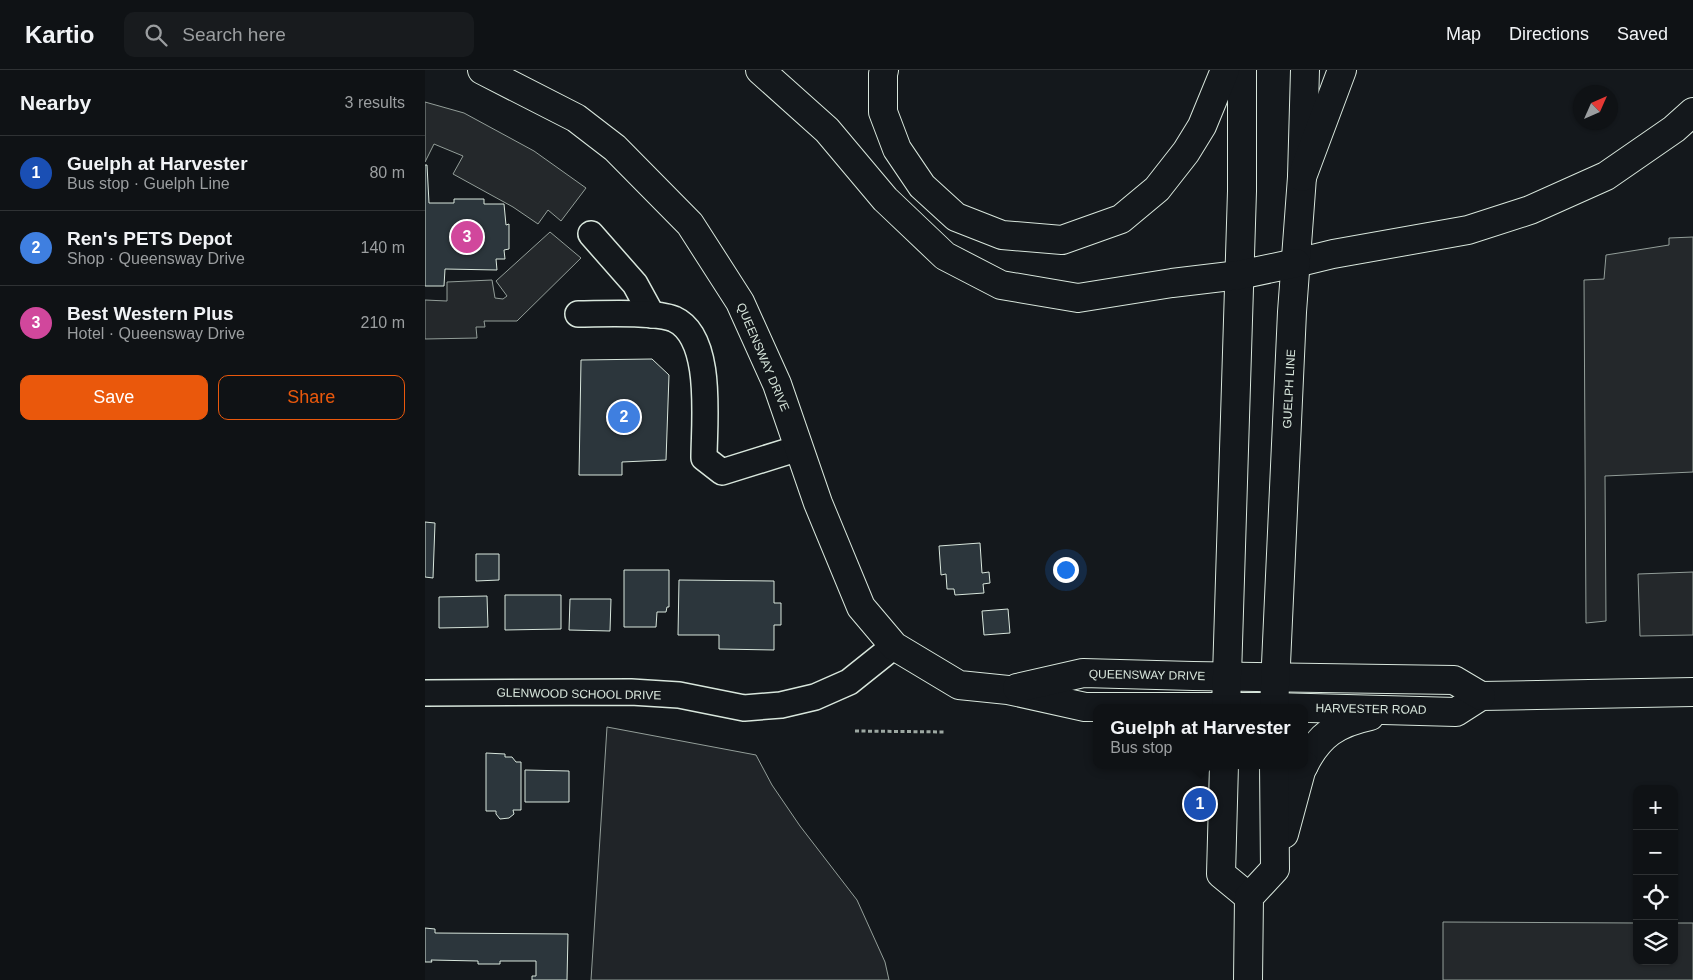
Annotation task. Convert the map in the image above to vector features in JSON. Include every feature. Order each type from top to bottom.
[{"type":"main road","name":"QUEENSWAY DRIVE","points":[[482,70],[576,118],[615,148],[690,224],[740,302],[777,384],[818,503],[861,607],[894,646],[959,684],[1008,690],[1085,707],[1093,707]]},
{"type":"main road","points":[[760,70],[827,130],[885,199],[945,256],[1001,285],[1078,298],[1239,275],[1333,254],[1468,230],[1530,210],[1606,176],[1674,129],[1693,112]]},
{"type":"main road","points":[[884,70],[883,112],[897,149],[922,186],[956,217],[1002,235],[1062,240],[1121,219],[1157,189],[1186,152],[1202,126],[1225,70]]},
{"type":"main road","points":[[1226,704],[1242,191],[1242,70]]},
{"type":"main road","name":"GUELPH LINE","points":[[1274,704],[1296,263],[1303,177],[1305,70]]},
{"type":"main road","points":[[1303,177],[1342,70]]},
{"type":"main road","name":"QUEENSWAY DRIVE","points":[[1008,690],[1083,673],[1227,677]]},
{"type":"main road","points":[[1227,677],[1454,680],[1481,696],[1693,692]]},
{"type":"main road","name":"HARVESTER ROAD","points":[[1308,708],[1456,712],[1481,696]]},
{"type":"main road","points":[[1308,757],[1312,749],[1330,731],[1352,720],[1396,710]]},
{"type":"main road","points":[[1225,769],[1221,874],[1249,897]]},
{"type":"main road","points":[[1274,769],[1275,869]]},
{"type":"main road","points":[[1248,980],[1249,897],[1275,869],[1302,769]]},
{"type":"street","points":[[591,234],[635,284],[652,315]]},
{"type":"street","points":[[578,314],[652,315],[674,319],[690,333],[700,356],[705,386],[704,458],[722,472],[799,448]]},
{"type":"street","name":"GLENWOOD SCHOOL DRIVE","points":[[425,693],[631,692],[679,696],[744,708],[781,706],[815,697],[849,682],[894,646]]},
{"type":"path","points":[[855,731],[945,732]]},
{"type":"shaded area","points":[[425,102],[464,113],[534,151],[586,188],[561,221],[548,210],[538,224],[513,207],[453,174],[463,156],[434,144],[425,162]]},
{"type":"shaded area","points":[[550,232],[581,258],[517,321],[484,321],[485,327],[476,327],[477,338],[425,339],[425,300],[447,301],[447,282],[492,280],[495,298],[503,299],[507,296],[496,281]]},
{"type":"shaded area","points":[[1693,237],[1693,472],[1605,476],[1606,621],[1586,623],[1584,280],[1604,279],[1606,255],[1669,245],[1669,238]]},
{"type":"shaded area","points":[[1693,572],[1693,635],[1640,636],[1638,574]]},
{"type":"shaded area","points":[[607,727],[756,755],[772,785],[800,826],[857,900],[885,962],[889,980],[591,980]]},
{"type":"shaded area","points":[[1443,922],[1633,923],[1633,965],[1678,965],[1678,923],[1693,923],[1693,980],[1443,980]]},
{"type":"building","points":[[425,165],[427,165],[429,203],[454,203],[454,199],[484,199],[484,204],[504,204],[506,225],[509,224],[509,249],[504,250],[505,259],[496,259],[497,270],[445,269],[444,286],[425,286]]},
{"type":"building","points":[[652,359],[669,375],[666,460],[622,462],[622,475],[579,475],[581,360]]},
{"type":"building","points":[[425,522],[435,523],[433,578],[425,577]]},
{"type":"building","points":[[980,543],[982,573],[989,572],[990,583],[983,584],[984,593],[955,595],[954,589],[947,589],[946,574],[941,575],[939,546]]},
{"type":"building","points":[[476,554],[499,554],[499,580],[476,581]]},
{"type":"building","points":[[624,570],[669,570],[669,607],[667,607],[666,612],[657,612],[656,627],[624,627]]},
{"type":"building","points":[[679,580],[774,581],[774,603],[781,603],[781,625],[774,625],[774,650],[719,649],[719,635],[678,635]]},
{"type":"building","points":[[505,595],[561,595],[561,629],[505,630]]},
{"type":"building","points":[[487,596],[488,627],[439,628],[439,597]]},
{"type":"building","points":[[570,599],[611,599],[610,631],[569,630]]},
{"type":"building","points":[[1008,609],[1010,633],[984,635],[982,611]]},
{"type":"building","points":[[486,753],[505,754],[505,757],[512,757],[516,762],[521,762],[521,810],[513,810],[514,814],[509,818],[500,819],[496,811],[486,811]]},
{"type":"building","points":[[525,770],[569,771],[569,802],[525,802]]},
{"type":"building","points":[[425,928],[435,929],[435,933],[568,934],[567,980],[532,980],[532,976],[536,976],[536,961],[500,961],[500,964],[478,964],[478,961],[431,960],[432,962],[425,962]]},
{"type":"place","name":"Best Western Plus","points":[[467,237]]},
{"type":"place","name":"Ren's PETS Depot","points":[[624,417]]},
{"type":"place","name":"Guelph at Harvester","points":[[1200,804]]}]
